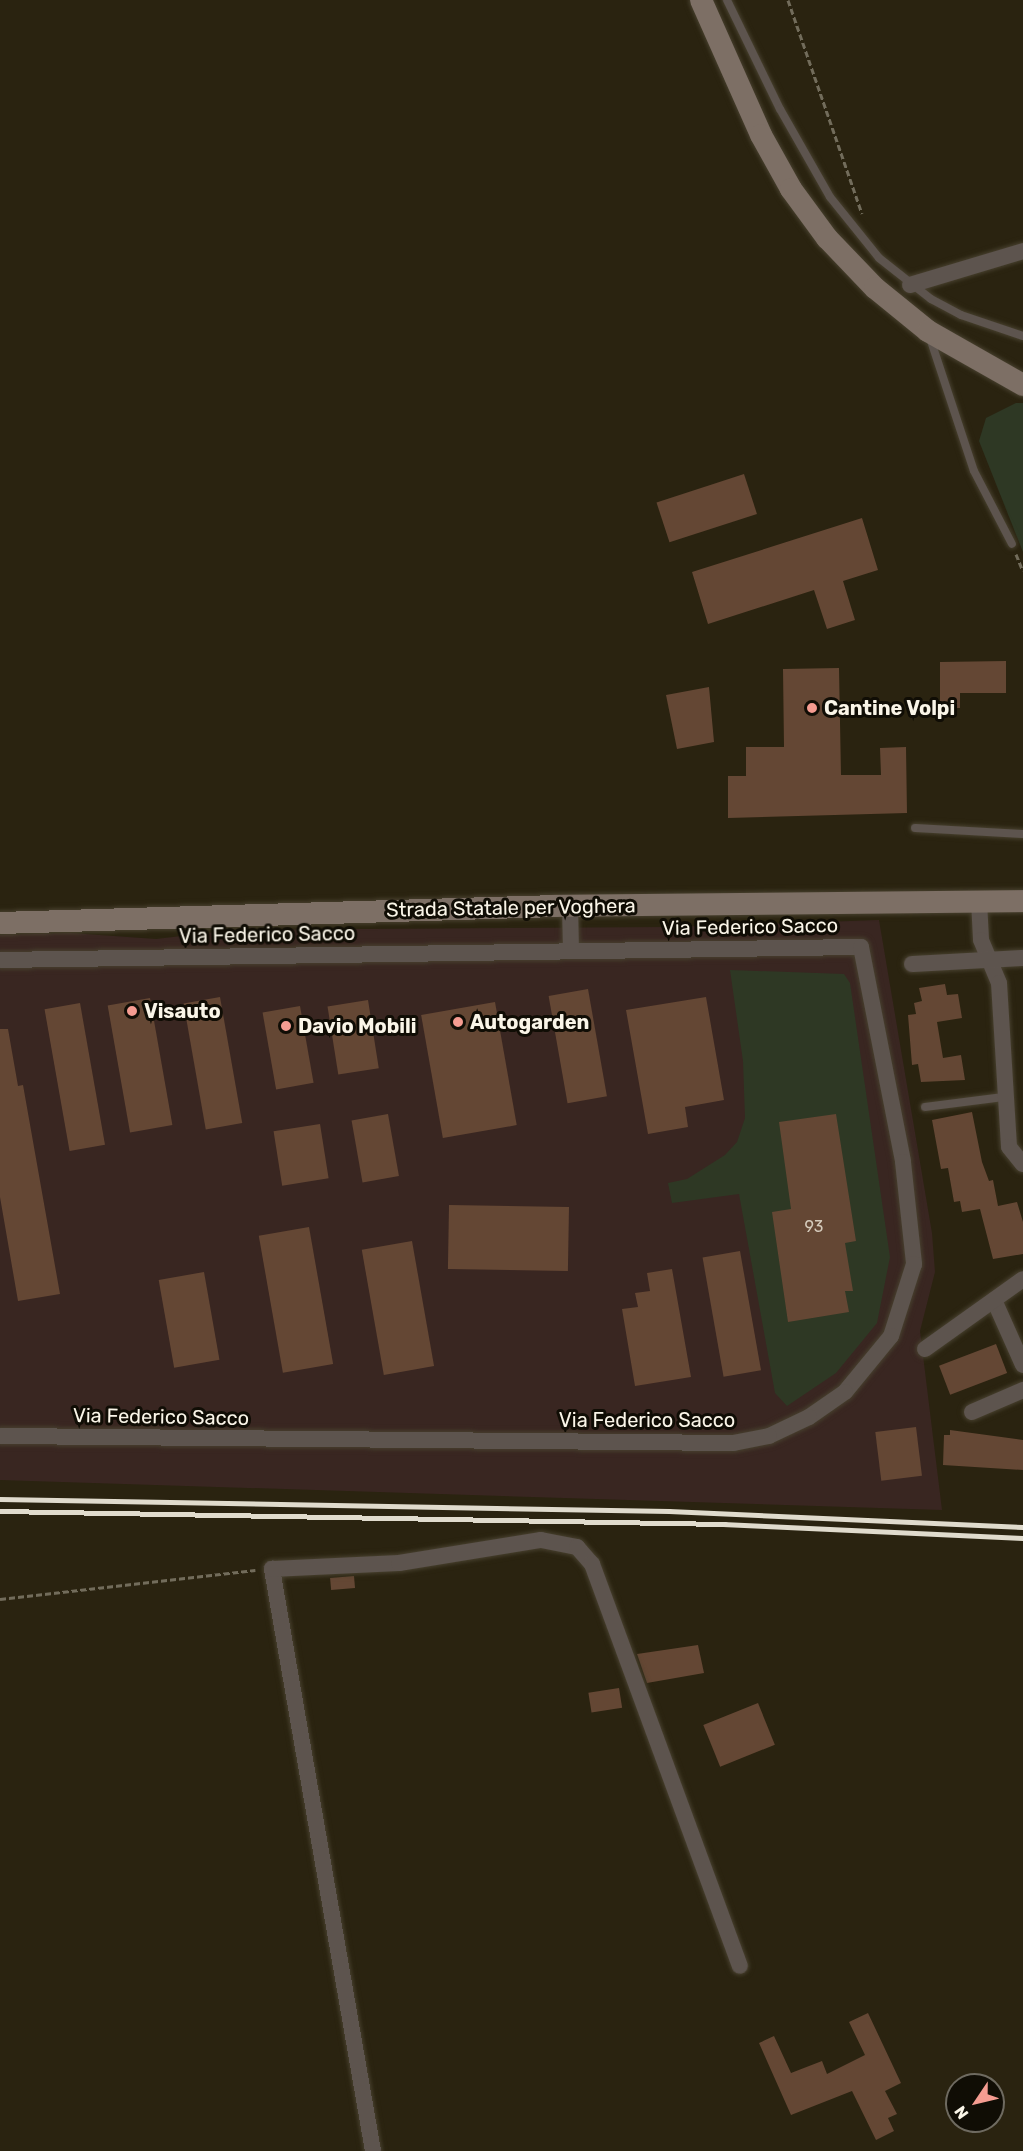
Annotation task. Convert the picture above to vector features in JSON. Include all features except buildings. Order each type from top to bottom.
[{"type":"main road","points":[[700,0],[791,189],[859,271],[928,332],[1023,385]]},
{"type":"main road","name":"Strada Statale per Voghera","points":[[0,923],[570,906],[1023,901]]},
{"type":"street","points":[[910,285],[1023,251]]},
{"type":"street","points":[[979,901],[981,940],[999,983],[1003,1097],[1009,1147],[1023,1164]]},
{"type":"street","points":[[570,906],[571,951]]},
{"type":"street","name":"Via Federico Sacco","points":[[0,960],[861,947],[903,1162],[914,1264],[891,1336],[845,1392],[809,1417],[769,1436],[733,1443],[0,1436]]},
{"type":"street","points":[[912,964],[1023,958]]},
{"type":"street","points":[[925,1350],[1023,1279]]},
{"type":"street","points":[[994,1300],[1023,1365]]},
{"type":"street","points":[[972,1412],[1023,1390]]},
{"type":"street","points":[[373,2151],[272,1569],[399,1563],[542,1540],[577,1547],[592,1564],[740,1966]]},
{"type":"lane","points":[[727,0],[780,109],[830,198],[879,258],[910,285],[961,315],[1023,336]]},
{"type":"lane","points":[[928,332],[974,471],[1012,544]]},
{"type":"lane","points":[[915,828],[1023,834]]},
{"type":"lane","points":[[925,1107],[1003,1097]]},
{"type":"path","points":[[788,0],[864,218]]},
{"type":"path","points":[[1012,544],[1023,571]]},
{"type":"path","points":[[0,1599],[272,1569]]},
{"type":"shaded area","points":[[879,920],[932,1233],[935,1272],[920,1331],[942,1510],[0,1480],[0,935],[71,933],[156,939],[232,930],[669,927]]},
{"type":"green space","points":[[1016,403],[1023,403],[1023,552],[979,441],[986,418]]},
{"type":"green space","points":[[730,970],[844,974],[850,983],[890,1257],[877,1323],[836,1373],[787,1406],[775,1393],[739,1194],[672,1203],[668,1183],[687,1179],[725,1155],[737,1142],[745,1118],[743,1061]]},
{"type":"railway","points":[[0,1499],[669,1511],[1023,1527]]},
{"type":"railway","points":[[0,1511],[725,1524],[1023,1538]]},
{"type":"place","name":"Cantine Volpi","points":[[812,708]]},
{"type":"place","name":"Visauto","points":[[132,1011]]},
{"type":"place","name":"Autogarden","points":[[458,1022]]},
{"type":"place","name":"Davio Mobili","points":[[286,1026]]}]
